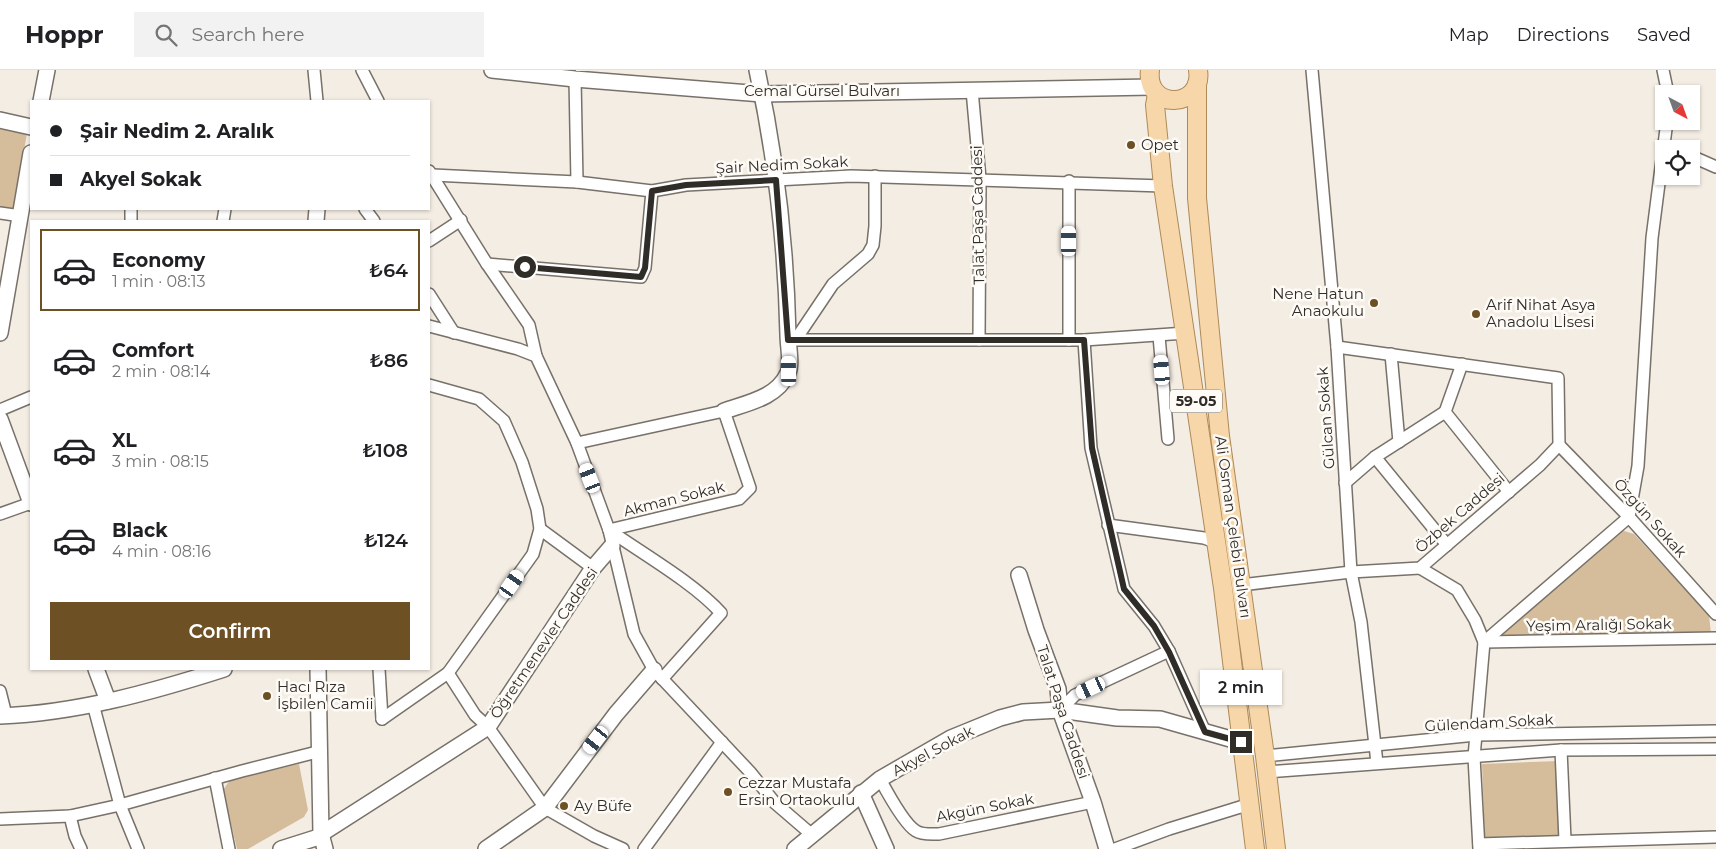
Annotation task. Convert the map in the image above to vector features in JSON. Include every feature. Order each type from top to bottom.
[{"type":"main road","points":[[1153,84],[1172,100],[1180,100],[1187,96],[1197,77]]},
{"type":"main road","name":"Ali Osman Çelebi Bulvarı","points":[[1197,77],[1197,198],[1220,436],[1266,764],[1276,849]]},
{"type":"main road","name":"Ali Osman Çelebi Bulvarı","points":[[1153,84],[1163,186],[1186,333],[1215,542],[1224,588],[1255,849]]},
{"type":"street","points":[[41,100],[47,70]]},
{"type":"street","points":[[314,70],[317,100]]},
{"type":"street","points":[[362,70],[377,100]]},
{"type":"street","name":"Cemal Gürsel Bulvarı","points":[[492,70],[575,79],[762,94],[1153,84]]},
{"type":"street","points":[[577,443],[724,411],[766,397],[777,388],[789,371],[792,340],[776,180],[757,70]]},
{"type":"street","name":"Gülcan Sokak","points":[[1312,70],[1337,347],[1351,572],[1362,622],[1377,763]]},
{"type":"street","points":[[1664,70],[1666,85]]},
{"type":"street","points":[[575,79],[577,182]]},
{"type":"street","name":"Talat Paşa Caddesi","points":[[972,90],[980,178],[979,340]]},
{"type":"street","points":[[0,120],[30,127]]},
{"type":"street","points":[[0,333],[30,159]]},
{"type":"street","points":[[1700,160],[1716,166]]},
{"type":"street","points":[[431,173],[487,264],[529,325],[536,356],[577,443],[609,530],[634,634],[658,674],[776,802],[811,834]]},
{"type":"street","name":"Şair Nedim Sokak","points":[[431,173],[577,182],[652,191],[686,185],[876,176],[1069,181],[1163,186]]},
{"type":"street","points":[[792,340],[833,284],[868,254],[872,246],[875,226],[876,176]]},
{"type":"street","points":[[1069,181],[1069,340]]},
{"type":"street","points":[[1484,642],[1629,517],[1638,466],[1652,238],[1659,185]]},
{"type":"street","points":[[487,264],[641,277],[645,268],[652,191]]},
{"type":"street","points":[[0,213],[21,216]]},
{"type":"street","points":[[430,239],[461,220]]},
{"type":"street","points":[[430,296],[454,333]]},
{"type":"street","points":[[430,326],[518,348],[536,356]]},
{"type":"street","points":[[792,340],[1084,340],[1186,333]]},
{"type":"street","points":[[1159,336],[1168,439]]},
{"type":"street","points":[[1084,340],[1092,448],[1124,589],[1154,626],[1169,652],[1205,732]]},
{"type":"street","points":[[1337,347],[1558,378],[1559,445]]},
{"type":"street","points":[[1391,354],[1399,442]]},
{"type":"street","points":[[1345,483],[1375,457],[1445,412],[1462,364]]},
{"type":"street","points":[[379,670],[382,719],[448,673],[533,554],[540,529],[537,509],[522,462],[504,421],[479,399],[430,385]]},
{"type":"street","points":[[0,410],[30,397]]},
{"type":"street","name":"Akman Sokak","points":[[609,530],[739,499],[750,488],[724,411]]},
{"type":"street","points":[[1445,412],[1509,492]]},
{"type":"street","points":[[0,419],[30,500]]},
{"type":"street","name":"Özbek Caddesi","points":[[1241,585],[1351,572],[1420,568],[1540,465],[1559,445]]},
{"type":"street","name":"Özgün Sokak","points":[[1559,445],[1629,517],[1716,614]]},
{"type":"street","points":[[1375,457],[1447,545]]},
{"type":"street","points":[[0,514],[30,503]]},
{"type":"street","points":[[1108,525],[1204,538],[1215,542]]},
{"type":"street","points":[[540,529],[593,568]]},
{"type":"street","points":[[486,849],[546,808],[610,721],[721,613],[714,605],[678,578],[609,530]]},
{"type":"street","name":"Öğretmenevler Caddesi","points":[[280,849],[323,840],[488,727],[593,568],[612,546]]},
{"type":"street","points":[[1420,568],[1457,590],[1475,620],[1484,642],[1474,757],[1479,846],[1564,840],[1716,837]]},
{"type":"street","name":"Talat Paşa Caddesi","points":[[1019,576],[1036,630],[1058,689],[1060,710],[1093,802],[1107,849]]},
{"type":"street","name":"Yeşim Aralığı Sokak","points":[[1484,642],[1716,638]]},
{"type":"street","points":[[1060,710],[1075,695],[1169,652]]},
{"type":"street","points":[[96,670],[108,701]]},
{"type":"street","points":[[0,691],[3,715],[37,714],[108,701],[183,682],[221,670]]},
{"type":"street","points":[[318,670],[323,840]]},
{"type":"street","points":[[448,673],[475,715],[488,727],[546,808],[594,836],[623,849]]},
{"type":"street","points":[[93,704],[120,805],[138,849]]},
{"type":"street","name":"Akyel Sokak","points":[[794,849],[880,779],[951,738],[1000,718],[1023,712],[1060,710],[1117,718],[1160,719],[1241,742]]},
{"type":"street","name":"Gülendam Sokak","points":[[1266,764],[1375,746],[1476,735],[1716,731]]},
{"type":"street","points":[[644,849],[722,742]]},
{"type":"street","name":"Gülendam Sokak","points":[[1266,764],[1377,763],[1561,750],[1716,749]]},
{"type":"street","points":[[1561,750],[1564,840]]},
{"type":"street","points":[[0,819],[70,816],[120,805],[321,751]]},
{"type":"street","points":[[215,778],[230,849]]},
{"type":"street","name":"Akgün Sokak","points":[[880,779],[899,811],[916,831],[927,834],[939,834],[1093,802]]},
{"type":"street","points":[[861,793],[886,849]]},
{"type":"street","points":[[1115,849],[1169,829],[1250,804]]},
{"type":"street","points":[[70,816],[75,836],[81,849]]},
{"type":"shaded area","points":[[0,128],[27,133],[14,210],[0,208]]},
{"type":"shaded area","points":[[1621,530],[1634,534],[1709,615],[1711,634],[1500,637]]},
{"type":"shaded area","points":[[1558,761],[1561,838],[1485,841],[1482,764]]},
{"type":"shaded area","points":[[299,764],[308,810],[304,817],[248,849],[237,849],[223,790],[230,780]]},
{"type":"place","name":"Opet","points":[[1131,145]]},
{"type":"place","name":"Nene Hatun Anaokulu","points":[[1374,303]]},
{"type":"place","name":"Arif Nihat Asya Anadolu Lİsesi","points":[[1476,314]]},
{"type":"place","name":"Hacı Rıza İşbilen Camii","points":[[267,696]]},
{"type":"place","name":"Cezzar Mustafa Ersin Ortaokulu","points":[[728,792]]},
{"type":"place","name":"Ay Büfe","points":[[564,806]]},
{"type":"route","points":[[525,267],[641,277],[645,268],[652,191],[686,185],[776,180],[788,319],[788,340],[1084,340],[1092,448],[1124,589],[1154,626],[1169,652],[1205,732],[1241,742]]}]
